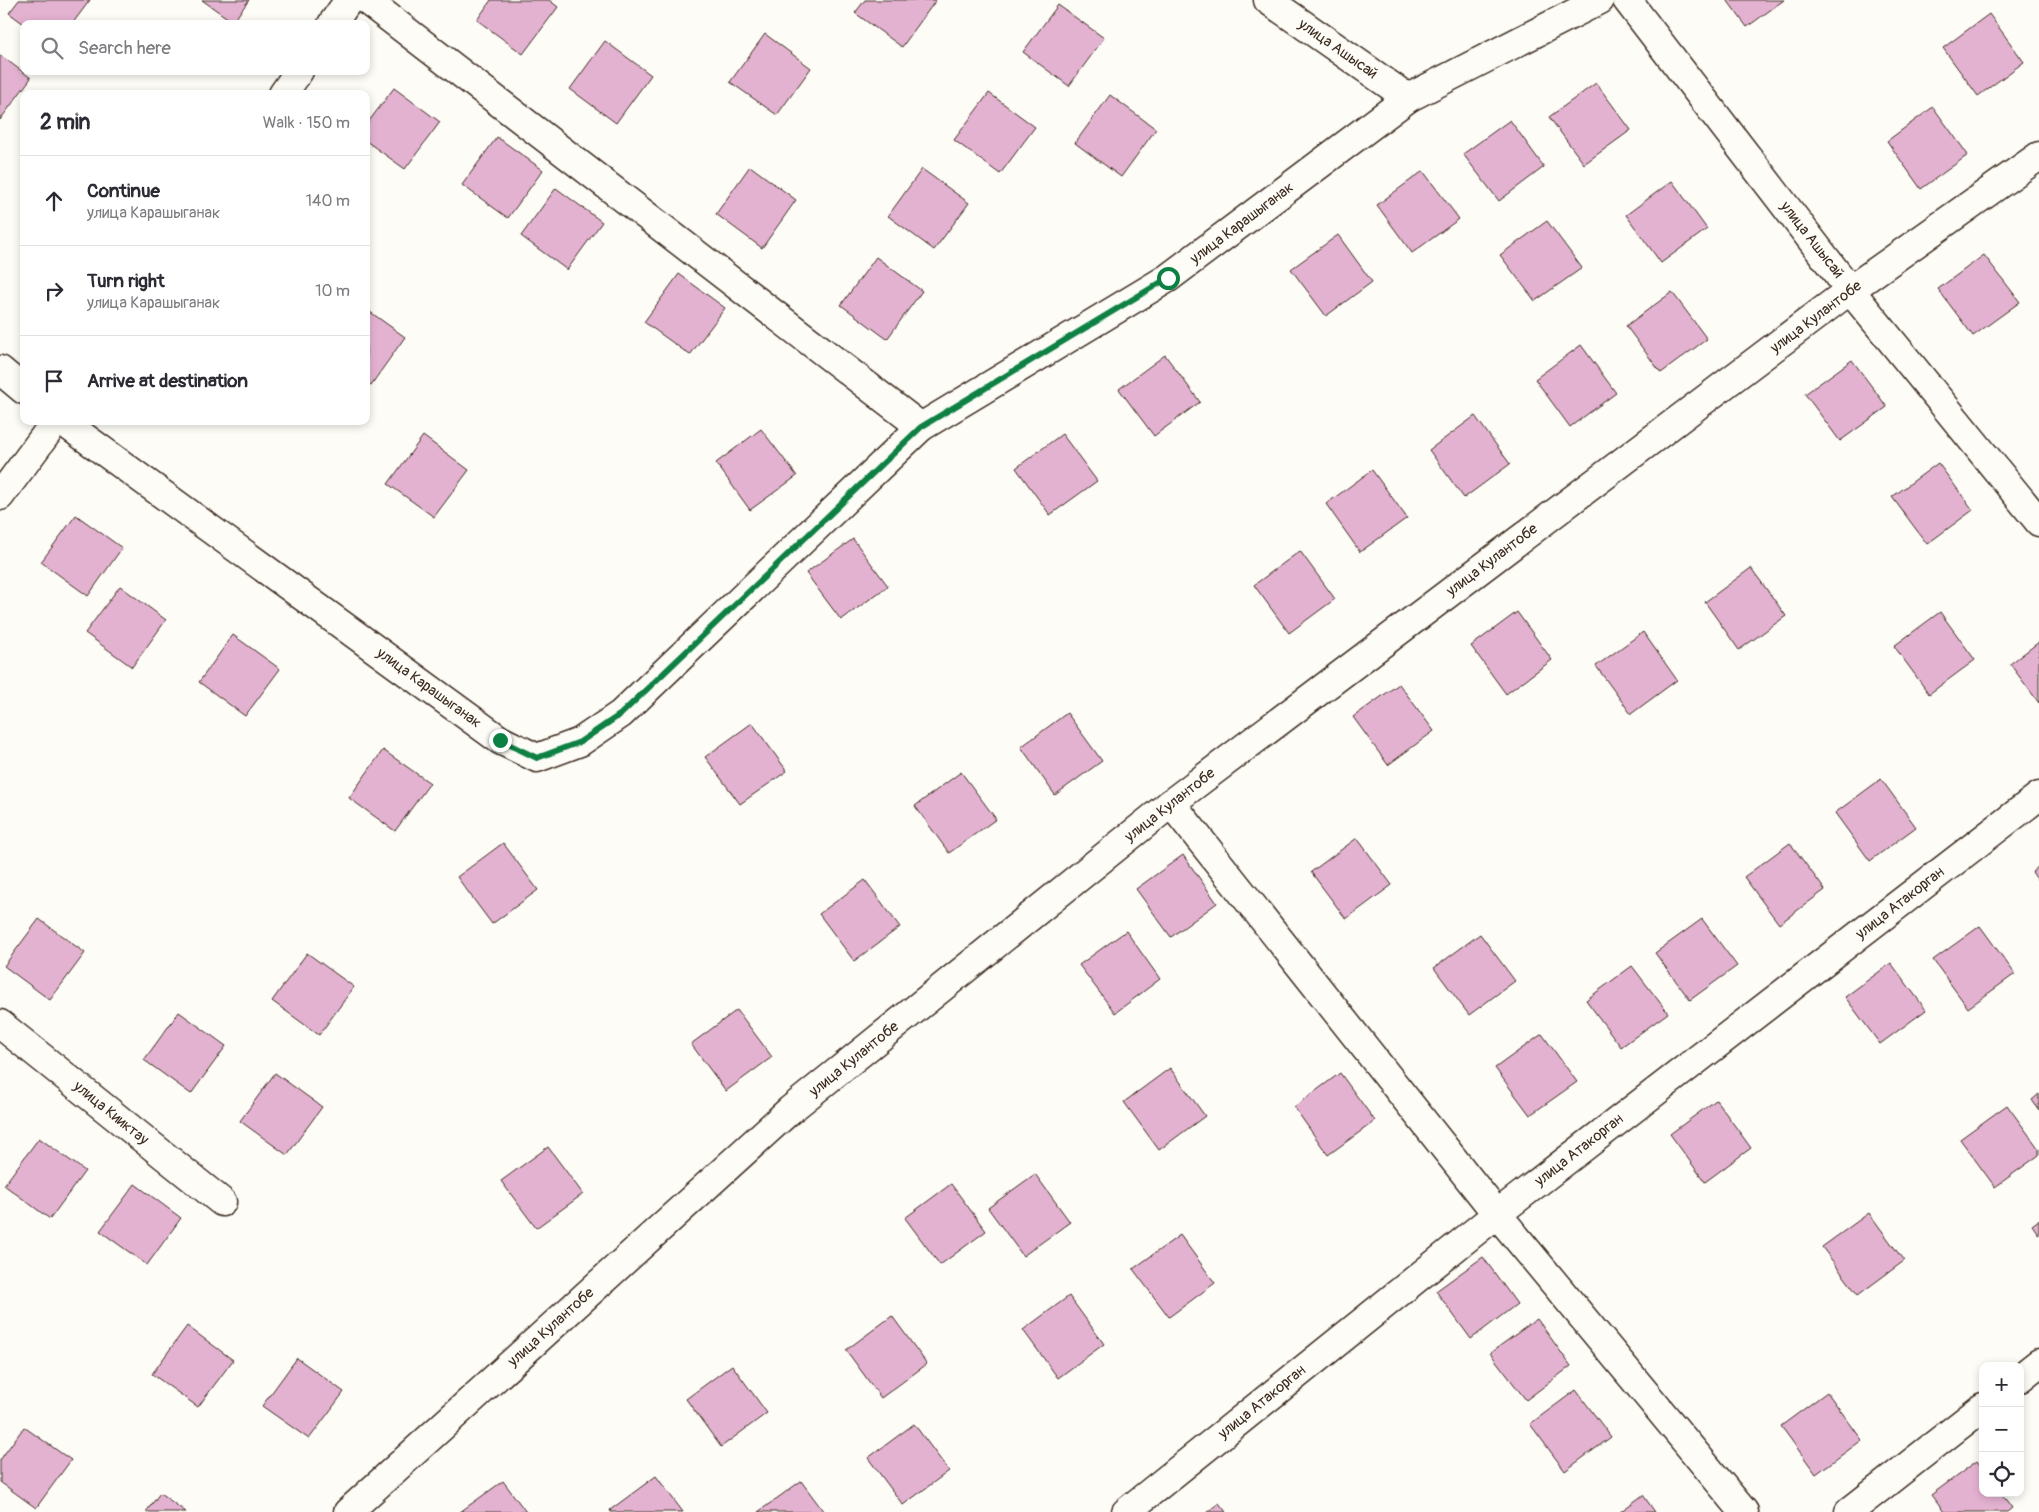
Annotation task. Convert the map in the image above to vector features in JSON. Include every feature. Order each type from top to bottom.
[{"type":"street","points":[[335,20],[348,0]]},
{"type":"street","points":[[366,0],[921,427]]},
{"type":"street","name":"улица Ашысай","points":[[1268,0],[1408,98]]},
{"type":"street","name":"улица Карашыганак","points":[[67,425],[500,740],[537,758],[580,742],[621,714],[921,427],[1168,278],[1408,98],[1600,0]]},
{"type":"street","name":"улица Ашысай","points":[[1627,0],[1850,290],[2039,522]]},
{"type":"street","points":[[286,90],[296,75]]},
{"type":"street","name":"улица Кулантобе","points":[[348,1512],[790,1110],[1171,803],[1850,290],[2039,156]]},
{"type":"street","points":[[0,370],[20,387]]},
{"type":"street","points":[[0,496],[53,425]]},
{"type":"street","name":"улица Атакорган","points":[[1126,1512],[1497,1214],[2039,796]]},
{"type":"street","points":[[1171,803],[1497,1214],[1744,1512]]},
{"type":"street","name":"улица Кииктау","points":[[0,1024],[222,1202]]},
{"type":"street","points":[[2024,1375],[2039,1363]]},
{"type":"street","points":[[1849,1512],[1979,1410]]},
{"type":"building","points":[[19,0],[90,0],[75,20],[20,21],[9,13]]},
{"type":"building","points":[[202,0],[249,0],[234,20],[230,20]]},
{"type":"building","points":[[491,0],[549,0],[558,7],[523,54],[477,20]]},
{"type":"building","points":[[865,0],[936,0],[902,47],[855,13]]},
{"type":"building","points":[[1727,0],[1784,0],[1747,27]]},
{"type":"building","points":[[1058,5],[1104,38],[1069,86],[1023,52]]},
{"type":"building","points":[[1989,14],[2024,62],[1978,96],[1943,48]]},
{"type":"building","points":[[765,34],[811,68],[777,115],[730,82]]},
{"type":"building","points":[[605,41],[651,75],[616,123],[570,89]]},
{"type":"building","points":[[0,55],[20,70],[20,75],[27,75],[31,78],[22,90],[20,90],[20,93],[0,120]]},
{"type":"building","points":[[1596,83],[1631,130],[1584,164],[1549,117]]},
{"type":"building","points":[[394,88],[440,122],[405,169],[370,144],[370,120]]},
{"type":"building","points":[[989,93],[1035,127],[1000,174],[954,140]]},
{"type":"building","points":[[1110,95],[1156,129],[1121,177],[1075,143]]},
{"type":"building","points":[[1933,107],[1968,155],[1921,189],[1887,141]]},
{"type":"building","points":[[1510,120],[1544,167],[1499,201],[1463,154]]},
{"type":"building","points":[[497,137],[543,170],[508,218],[462,185]]},
{"type":"building","points":[[750,166],[796,200],[762,248],[716,214]]},
{"type":"building","points":[[922,169],[969,203],[934,250],[888,216]]},
{"type":"building","points":[[1423,171],[1459,219],[1412,253],[1377,205]]},
{"type":"building","points":[[1672,181],[1707,229],[1661,263],[1626,215]]},
{"type":"building","points":[[556,188],[602,222],[567,270],[521,236]]},
{"type":"building","points":[[1547,221],[1582,268],[1535,301],[1500,255]]},
{"type":"building","points":[[1338,235],[1372,282],[1326,316],[1291,269]]},
{"type":"building","points":[[1984,255],[2020,302],[1973,336],[1938,289]]},
{"type":"building","points":[[876,257],[922,291],[887,339],[841,305]]},
{"type":"building","points":[[679,274],[725,308],[690,355],[644,322]]},
{"type":"building","points":[[1672,292],[1707,339],[1661,373],[1626,326]]},
{"type":"building","points":[[370,312],[405,337],[370,384]]},
{"type":"building","points":[[1581,345],[1616,393],[1570,427],[1535,379]]},
{"type":"building","points":[[1165,355],[1200,402],[1154,436],[1119,389]]},
{"type":"building","points":[[1852,360],[1887,407],[1840,441],[1805,394]]},
{"type":"building","points":[[1475,416],[1510,464],[1464,498],[1429,450]]},
{"type":"building","points":[[761,429],[797,476],[750,510],[716,463]]},
{"type":"building","points":[[1062,434],[1097,481],[1050,515],[1016,468]]},
{"type":"building","points":[[423,436],[469,470],[434,517],[388,484]]},
{"type":"building","points":[[1938,463],[1973,510],[1927,544],[1892,497]]},
{"type":"building","points":[[1372,470],[1407,518],[1360,552],[1326,504]]},
{"type":"building","points":[[76,515],[122,548],[88,596],[41,562]]},
{"type":"building","points":[[853,539],[888,586],[841,620],[806,573]]},
{"type":"building","points":[[1300,551],[1335,599],[1289,633],[1254,585]]},
{"type":"building","points":[[1751,568],[1786,616],[1739,650],[1705,602]]},
{"type":"building","points":[[120,586],[166,620],[132,667],[85,633]]},
{"type":"building","points":[[1517,612],[1552,660],[1506,694],[1471,646]]},
{"type":"building","points":[[1940,612],[1975,660],[1929,694],[1894,646]]},
{"type":"building","points":[[1643,632],[1677,680],[1631,714],[1596,666]]},
{"type":"building","points":[[233,635],[280,669],[245,716],[199,682]]},
{"type":"building","points":[[2039,642],[2039,703],[2010,664]]},
{"type":"building","points":[[1399,684],[1434,731],[1388,765],[1353,717]]},
{"type":"building","points":[[1067,713],[1102,761],[1055,795],[1021,747]]},
{"type":"building","points":[[752,723],[787,771],[740,804],[705,757]]},
{"type":"building","points":[[383,750],[430,783],[395,831],[349,798]]},
{"type":"building","points":[[961,772],[996,819],[949,853],[915,806]]},
{"type":"building","points":[[1881,779],[1916,827],[1870,861],[1835,813]]},
{"type":"building","points":[[1357,838],[1392,885],[1346,919],[1311,872]]},
{"type":"building","points":[[503,843],[538,890],[492,924],[457,877]]},
{"type":"building","points":[[1790,843],[1825,890],[1779,924],[1744,877]]},
{"type":"building","points":[[1183,855],[1217,903],[1171,937],[1136,889]]},
{"type":"building","points":[[2039,866],[2039,882],[2032,872]]},
{"type":"building","points":[[865,880],[900,927],[854,961],[819,914]]},
{"type":"building","points":[[39,919],[85,953],[50,1000],[4,966]]},
{"type":"building","points":[[1702,919],[1737,966],[1690,1000],[1655,953]]},
{"type":"building","points":[[1980,926],[2015,974],[1968,1008],[1933,960]]},
{"type":"building","points":[[1126,931],[1160,979],[1115,1013],[1079,965]]},
{"type":"building","points":[[1480,934],[1515,981],[1469,1015],[1434,968]]},
{"type":"building","points":[[307,953],[354,987],[319,1035],[272,1001]]},
{"type":"building","points":[[1891,963],[1926,1010],[1880,1044],[1845,997]]},
{"type":"building","points":[[1632,966],[1668,1013],[1621,1047],[1586,1000]]},
{"type":"building","points":[[737,1010],[772,1057],[726,1091],[691,1044]]},
{"type":"building","points":[[179,1012],[226,1046],[191,1094],[144,1060]]},
{"type":"building","points":[[1542,1034],[1577,1082],[1530,1115],[1495,1068]]},
{"type":"building","points":[[1170,1068],[1205,1116],[1159,1150],[1124,1102]]},
{"type":"building","points":[[275,1073],[322,1107],[287,1155],[240,1121]]},
{"type":"building","points":[[1340,1073],[1375,1121],[1328,1155],[1294,1107]]},
{"type":"building","points":[[2039,1094],[2039,1110],[2032,1100]]},
{"type":"building","points":[[1716,1100],[1751,1148],[1705,1182],[1670,1134]]},
{"type":"building","points":[[2007,1105],[2039,1149],[2039,1155],[1995,1187],[1960,1139]]},
{"type":"building","points":[[39,1138],[85,1171],[50,1219],[4,1185]]},
{"type":"building","points":[[548,1147],[583,1194],[536,1228],[501,1181]]},
{"type":"building","points":[[1035,1174],[1070,1222],[1023,1256],[988,1208]]},
{"type":"building","points":[[135,1184],[181,1218],[147,1265],[100,1231]]},
{"type":"building","points":[[951,1184],[986,1231],[940,1265],[905,1218]]},
{"type":"building","points":[[1869,1213],[1904,1261],[1858,1295],[1822,1247]]},
{"type":"building","points":[[2039,1220],[2039,1235],[2032,1225]]},
{"type":"building","points":[[1180,1235],[1215,1283],[1169,1317],[1133,1269]]},
{"type":"building","points":[[1483,1257],[1517,1304],[1471,1339],[1436,1291]]},
{"type":"building","points":[[1069,1296],[1104,1344],[1058,1378],[1023,1330]]},
{"type":"building","points":[[892,1316],[927,1364],[881,1398],[846,1350]]},
{"type":"building","points":[[1537,1319],[1571,1366],[1526,1400],[1490,1353]]},
{"type":"building","points":[[187,1326],[233,1360],[198,1407],[152,1374]]},
{"type":"building","points":[[297,1358],[344,1392],[309,1439],[262,1406]]},
{"type":"building","points":[[732,1365],[767,1413],[721,1447],[686,1399]]},
{"type":"building","points":[[1576,1390],[1611,1437],[1565,1471],[1530,1424]]},
{"type":"building","points":[[1827,1392],[1862,1440],[1816,1474],[1781,1426]]},
{"type":"building","points":[[914,1424],[949,1471],[903,1505],[868,1458]]},
{"type":"building","points":[[24,1427],[71,1460],[36,1508],[0,1482],[0,1460]]},
{"type":"building","points":[[1977,1461],[1979,1464],[1979,1497],[2004,1497],[2012,1508],[2007,1512],[1944,1512],[1931,1495]]},
{"type":"building","points":[[656,1476],[683,1512],[611,1512],[610,1510]]},
{"type":"building","points":[[503,1481],[526,1512],[460,1512]]},
{"type":"building","points":[[801,1481],[824,1512],[758,1512]]},
{"type":"building","points":[[160,1493],[186,1512],[146,1512]]},
{"type":"building","points":[[1643,1495],[1655,1512],[1620,1512]]},
{"type":"building","points":[[1219,1503],[1226,1512],[1207,1512]]},
{"type":"route","points":[[500,740],[537,758],[580,742],[621,714],[921,427],[1168,278]]}]
